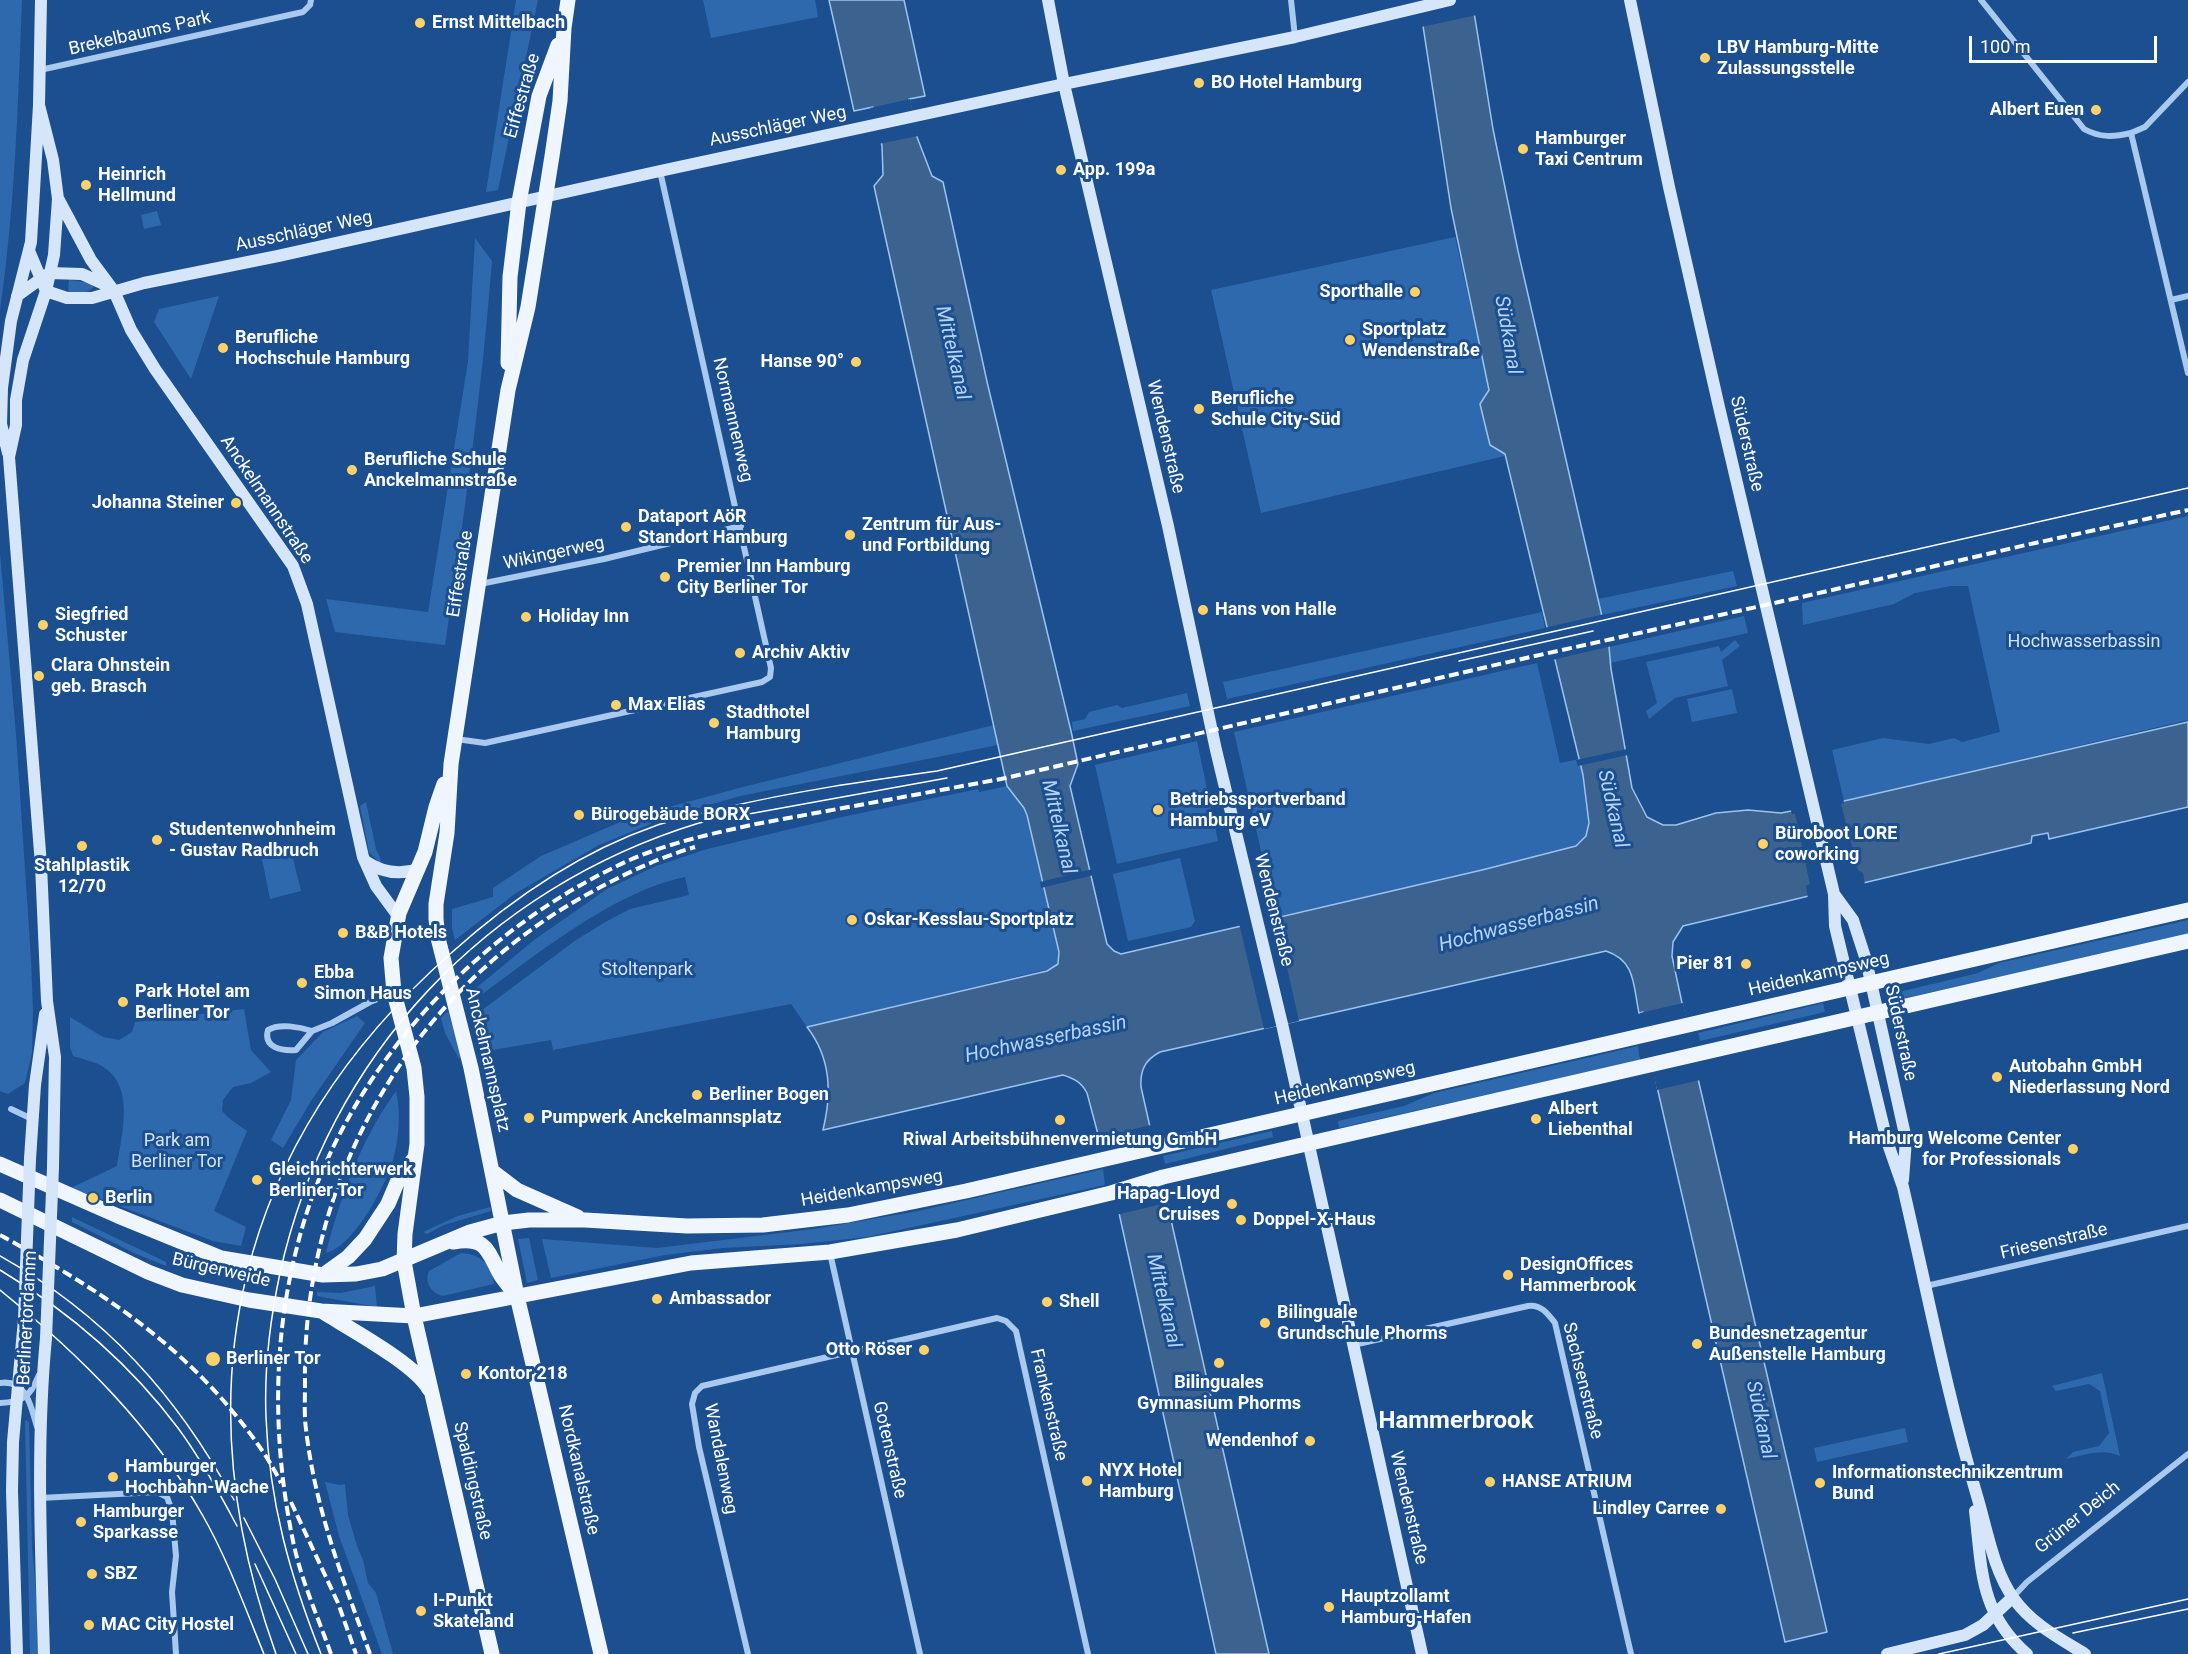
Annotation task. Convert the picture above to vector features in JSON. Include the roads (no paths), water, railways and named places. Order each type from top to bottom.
[{"type":"main road","points":[[41,0],[39,105],[30,253],[11,321],[2,387],[1,424],[9,457],[41,864],[47,1001]]},
{"type":"main road","name":"Eiffestraße","points":[[436,904],[447,833],[451,764],[508,390],[528,307],[560,101],[568,0]]},
{"type":"main road","name":"Wendenstraße","points":[[1048,0],[1064,84],[1168,526],[1216,750],[1282,1024],[1422,1654]]},
{"type":"main road","name":"Ausschläger Weg","points":[[45,281],[60,297],[77,300],[92,298],[114,291],[660,171],[1295,37],[1450,0]]},
{"type":"main road","name":"Süderstraße","points":[[1630,0],[1711,374],[1834,894],[1835,926],[1887,1141],[1903,1187],[1970,1474],[2001,1574],[2013,1597],[2025,1612],[2046,1630],[2084,1654]]},
{"type":"main road","name":"Eiffestraße","points":[[508,390],[510,277],[519,202],[539,96],[564,28]]},
{"type":"main road","points":[[9,457],[16,425],[16,400],[23,360],[54,255],[58,199],[53,160],[39,105]]},
{"type":"main road","name":"Anckelmannstraße","points":[[58,199],[91,260],[114,291],[131,330],[155,369],[292,566],[307,604],[365,861],[376,886],[398,916]]},
{"type":"main road","points":[[30,253],[45,281]]},
{"type":"main road","points":[[17,296],[45,281],[82,274],[95,278],[114,291]]},
{"type":"main road","name":"Eiffestraße","points":[[393,993],[391,958],[398,916],[428,846],[436,807],[451,764]]},
{"type":"main road","points":[[365,861],[378,868],[396,873],[419,869]]},
{"type":"main road","name":"Süderstraße","points":[[1834,894],[1853,920],[1878,1012],[1906,1139],[1903,1187]]},
{"type":"main road","name":"Anckelmannsplatz","points":[[436,904],[438,938],[471,1068],[517,1296]]},
{"type":"main road","name":"Heidenkampsweg","points":[[503,1223],[529,1220],[585,1220],[687,1226],[746,1226],[848,1215],[966,1191],[2188,910]]},
{"type":"main road","points":[[393,993],[414,1068],[417,1097],[416,1158],[405,1234],[404,1261],[414,1316],[692,1263],[830,1252],[957,1230],[1111,1193],[1163,1177],[2188,941]]},
{"type":"main road","name":"Berlinertordamm","points":[[17,1654],[12,1491],[21,1399],[17,1385],[24,1319],[32,1119],[47,1001]]},
{"type":"main road","name":"Berlinertordamm","points":[[44,1654],[40,1498],[41,1438],[53,1167],[55,1057],[47,1001]]},
{"type":"main road","points":[[323,1275],[348,1257],[365,1239],[388,1204],[399,1178],[416,1158]]},
{"type":"main road","name":"Bürgerweide","points":[[0,1164],[221,1258],[323,1275],[356,1274],[382,1269],[404,1261]]},
{"type":"main road","points":[[492,1171],[517,1190],[585,1220]]},
{"type":"main road","name":"Bürgerweide","points":[[0,1200],[174,1283],[239,1298],[321,1311],[414,1316]]},
{"type":"main road","points":[[404,1261],[470,1232],[503,1223]]},
{"type":"main road","points":[[446,1243],[463,1240],[478,1242],[488,1248],[501,1275],[517,1296]]},
{"type":"main road","name":"Nordkanalstraße","points":[[517,1296],[600,1654]]},
{"type":"main road","points":[[321,1311],[387,1353],[421,1378],[433,1397]]},
{"type":"main road","name":"Spaldingstraße","points":[[414,1316],[492,1654]]},
{"type":"main road","name":"Süderstraße","points":[[1970,1474],[1988,1602],[2013,1641],[2027,1654]]},
{"type":"main road","name":"Grüner Deich","points":[[1887,1654],[1955,1639],[1971,1632],[1995,1615],[2013,1597]]},
{"type":"street","name":"Brekelbaums Park","points":[[39,70],[303,12],[310,5],[311,0]]},
{"type":"street","points":[[1291,0],[1295,37]]},
{"type":"street","points":[[1981,0],[2084,129],[2092,134],[2108,137],[2131,133],[2145,127],[2188,82]]},
{"type":"street","points":[[2131,133],[2188,373]]},
{"type":"street","name":"Normannenweg","points":[[455,739],[485,743],[762,682],[770,677],[771,668],[741,526],[660,171]]},
{"type":"street","points":[[2171,300],[2188,296]]},
{"type":"street","name":"Wikingerweg","points":[[479,584],[597,560],[741,526]]},
{"type":"street","points":[[312,1031],[293,1027],[273,1027],[268,1030],[267,1037],[270,1044],[278,1048],[296,1050],[312,1031],[393,993]]},
{"type":"street","points":[[11,1109],[32,1119]]},
{"type":"street","name":"Friesenstraße","points":[[1926,1286],[2188,1226]]},
{"type":"street","name":"Gotenstraße","points":[[830,1252],[920,1654]]},
{"type":"street","name":"Sachsenstraße","points":[[1353,1346],[1528,1306],[1537,1305],[1555,1323],[1631,1654]]},
{"type":"street","name":"Frankenstraße","points":[[851,1351],[997,1318],[1006,1321],[1016,1331],[1088,1654]]},
{"type":"street","name":"Wandalenweg","points":[[748,1654],[699,1447],[692,1404],[694,1397],[702,1386],[851,1351]]},
{"type":"street","points":[[0,1403],[21,1399],[34,1388],[44,1363]]},
{"type":"street","points":[[0,1383],[11,1382],[17,1385]]},
{"type":"street","points":[[21,1399],[41,1438]]},
{"type":"street","name":"Grüner Deich","points":[[2013,1597],[2027,1582],[2188,1454]]},
{"type":"street","points":[[40,1498],[157,1492],[167,1497],[172,1511],[176,1556],[172,1592],[176,1654]]},
{"type":"water","points":[[829,0],[904,0],[925,96],[909,99],[917,137],[932,176],[943,182],[988,386],[1078,764],[1070,786],[1107,944],[1114,951],[1121,954],[1482,870],[1576,846],[1586,836],[1589,823],[1583,775],[1505,454],[1490,445],[1480,404],[1489,390],[1451,208],[1419,0],[1472,0],[1493,129],[1518,251],[1609,647],[1632,788],[1647,817],[1663,825],[1676,825],[1716,813],[1748,810],[1781,813],[1844,801],[2188,722],[2188,807],[2049,839],[2048,833],[2032,836],[2031,843],[1683,926],[1673,942],[1672,956],[1699,1083],[1827,1632],[1785,1642],[1658,1091],[1643,1012],[1639,1013],[1632,975],[1616,955],[1606,951],[1160,1052],[1145,1066],[1141,1075],[1141,1087],[1269,1654],[1216,1654],[1119,1213],[1087,1093],[1082,1086],[1063,1075],[823,1130],[828,1103],[825,1063],[807,1027],[1047,971],[1058,964],[1059,952],[1027,815],[1007,786],[874,186],[883,175],[882,146],[873,107],[854,111]]},
{"type":"tram line","points":[[276,1654],[247,1555],[233,1458],[232,1365],[247,1275],[276,1188],[319,1106],[377,1028],[450,954],[496,915],[546,880],[627,837],[689,816],[804,791],[937,771],[2188,488]]},
{"type":"tram line","points":[[1459,661],[1593,631]]},
{"type":"tram line","points":[[321,1654],[291,1567],[277,1508],[266,1417],[269,1344],[280,1273],[303,1194],[336,1120],[378,1052],[428,991],[486,936],[551,890],[622,852],[699,823],[947,778]]},
{"type":"tram line","points":[[0,1256],[73,1304],[135,1361],[163,1392],[188,1426],[234,1500]]},
{"type":"tram line","points":[[0,1270],[74,1321],[140,1382],[178,1428],[209,1476],[237,1526]]},
{"type":"tram line","points":[[0,1290],[86,1366],[161,1452],[183,1483],[212,1533],[236,1584],[264,1654]]},
{"type":"tram line","points":[[244,1518],[275,1579],[308,1654]]},
{"type":"tram line","points":[[255,1564],[296,1654]]},
{"type":"tram line","points":[[1939,1654],[2188,1599]]},
{"type":"tram line","points":[[2073,1633],[2188,1609]]},
{"type":"railway","points":[[331,1654],[296,1556],[286,1504],[279,1431],[279,1357],[283,1320],[297,1247],[317,1184],[345,1125],[380,1068],[421,1016],[467,968],[518,926],[574,889],[632,859],[709,835],[756,824],[1001,779],[1517,660],[2188,510]]},
{"type":"railway","points":[[370,1654],[323,1516],[310,1459],[305,1418],[309,1310],[322,1237],[345,1167],[378,1101],[418,1040],[467,984],[523,936],[586,895],[639,868],[695,847]]},
{"type":"railway","points":[[0,1235],[98,1293],[158,1337],[213,1389],[256,1441],[281,1483]]},
{"type":"railway","points":[[291,1502],[338,1603],[356,1654]]},
{"type":"place","name":"Ernst Mittelbach","points":[[420,23]]},
{"type":"place","name":"LBV Hamburg-Mitte Zulassungsstelle","points":[[1705,58]]},
{"type":"place","name":"BO Hotel Hamburg","points":[[1199,83]]},
{"type":"place","name":"Albert Euen","points":[[2096,110]]},
{"type":"place","name":"Hamburger Taxi Centrum","points":[[1523,149]]},
{"type":"place","name":"App. 199a","points":[[1061,170]]},
{"type":"place","name":"Heinrich Hellmund","points":[[86,185]]},
{"type":"place","name":"Sporthalle","points":[[1415,292]]},
{"type":"place","name":"Sportplatz Wendenstraße","points":[[1350,340]]},
{"type":"place","name":"Berufliche Hochschule Hamburg","points":[[223,348]]},
{"type":"place","name":"Hanse 90°","points":[[856,362]]},
{"type":"place","name":"Berufliche Schule City-Süd","points":[[1199,409]]},
{"type":"place","name":"Berufliche Schule Anckelmannstraße","points":[[352,470]]},
{"type":"place","name":"Johanna Steiner","points":[[236,503]]},
{"type":"place","name":"Dataport AöR Standort Hamburg","points":[[626,527]]},
{"type":"place","name":"Zentrum für Aus- und Fortbildung","points":[[850,535]]},
{"type":"place","name":"Premier Inn Hamburg City Berliner Tor","points":[[665,577]]},
{"type":"place","name":"Hans von Halle","points":[[1203,610]]},
{"type":"place","name":"Holiday Inn","points":[[526,617]]},
{"type":"place","name":"Siegfried Schuster","points":[[43,625]]},
{"type":"place","name":"Archiv Aktiv","points":[[740,653]]},
{"type":"place","name":"Clara Ohnstein geb. Brasch","points":[[39,676]]},
{"type":"place","name":"Max Elias","points":[[616,705]]},
{"type":"place","name":"Stadthotel Hamburg","points":[[714,723]]},
{"type":"place","name":"Betriebssportverband Hamburg eV","points":[[1158,810]]},
{"type":"place","name":"Bürogebäude BORX","points":[[579,815]]},
{"type":"place","name":"Studentenwohnheim - Gustav Radbruch","points":[[157,840]]},
{"type":"place","name":"Büroboot LORE coworking","points":[[1763,844]]},
{"type":"place","name":"Stahlplastik 12/70","points":[[82,846]]},
{"type":"place","name":"Oskar-Kesslau-Sportplatz","points":[[852,920]]},
{"type":"place","name":"B&B Hotels","points":[[343,933]]},
{"type":"place","name":"Pier 81","points":[[1746,964]]},
{"type":"place","name":"Ebba Simon Haus","points":[[302,983]]},
{"type":"place","name":"Park Hotel am Berliner Tor","points":[[123,1002]]},
{"type":"place","name":"Autobahn GmbH Niederlassung Nord","points":[[1997,1077]]},
{"type":"place","name":"Berliner Bogen","points":[[697,1095]]},
{"type":"place","name":"Pumpwerk Anckelmannsplatz","points":[[529,1118]]},
{"type":"place","name":"Albert Liebenthal","points":[[1536,1119]]},
{"type":"place","name":"Riwal Arbeitsbühnenvermietung GmbH","points":[[1060,1120]]},
{"type":"place","name":"Hamburg Welcome Center for Professionals","points":[[2073,1149]]},
{"type":"place","name":"Gleichrichterwerk Berliner Tor","points":[[257,1180]]},
{"type":"place","name":"Berlin","points":[[93,1198]]},
{"type":"place","name":"Hapag-Lloyd Cruises","points":[[1232,1204]]},
{"type":"place","name":"Doppel-X-Haus","points":[[1241,1220]]},
{"type":"place","name":"DesignOffices Hammerbrook","points":[[1508,1275]]},
{"type":"place","name":"Ambassador","points":[[657,1299]]},
{"type":"place","name":"Shell","points":[[1047,1302]]},
{"type":"place","name":"Bilinguale Grundschule Phorms","points":[[1265,1323]]},
{"type":"place","name":"Bundesnetzagentur Außenstelle Hamburg","points":[[1697,1344]]},
{"type":"place","name":"Otto Röser","points":[[924,1350]]},
{"type":"place","name":"Berliner Tor","points":[[213,1359]]},
{"type":"place","name":"Bilinguales Gymnasium Phorms","points":[[1219,1363]]},
{"type":"place","name":"Kontor 218","points":[[466,1374]]},
{"type":"place","name":"Wendenhof","points":[[1310,1441]]},
{"type":"place","name":"Hamburger Hochbahn-Wache","points":[[113,1477]]},
{"type":"place","name":"NYX Hotel Hamburg","points":[[1087,1481]]},
{"type":"place","name":"HANSE ATRIUM","points":[[1490,1482]]},
{"type":"place","name":"Informationstechnikzentrum Bund","points":[[1820,1483]]},
{"type":"place","name":"Lindley Carree","points":[[1721,1509]]},
{"type":"place","name":"Hamburger Sparkasse","points":[[81,1522]]},
{"type":"place","name":"SBZ","points":[[92,1574]]},
{"type":"place","name":"Hauptzollamt Hamburg-Hafen","points":[[1329,1607]]},
{"type":"place","name":"I-Punkt Skateland","points":[[421,1611]]},
{"type":"place","name":"MAC City Hostel","points":[[89,1625]]},
{"type":"district","name":"Hammerbrook","points":[[1456,1422]]},
{"type":"water label","name":"Südkanal","points":[[1507,335]]},
{"type":"water label","name":"Mittelkanal","points":[[952,353]]},
{"type":"water label","name":"Südkanal","points":[[1612,809]]},
{"type":"water label","name":"Mittelkanal","points":[[1058,827]]},
{"type":"water label","name":"Hochwasserbassin","points":[[1519,925]]},
{"type":"water label","name":"Hochwasserbassin","points":[[1046,1040]]},
{"type":"water label","name":"Mittelkanal","points":[[1163,1301]]},
{"type":"water label","name":"Südkanal","points":[[1760,1420]]},
{"type":"park label","name":"Hochwasserbassin","points":[[2084,642]]},
{"type":"park label","name":"Stoltenpark","points":[[647,970]]},
{"type":"park label","name":"Park am Berliner Tor","points":[[177,1151]]}]
